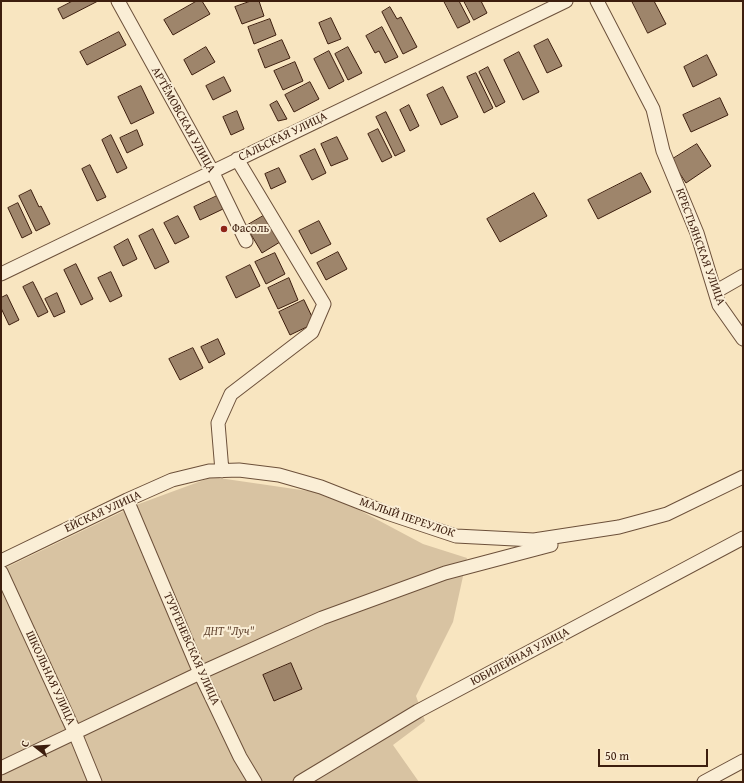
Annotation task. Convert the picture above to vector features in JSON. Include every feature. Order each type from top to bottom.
[{"type":"street","name":"АРТЁМОВСКАЯ УЛИЦА","points":[[118,1],[212,171],[246,241]]},
{"type":"street","name":"САЛЬСКАЯ УЛИЦА","points":[[1,274],[566,1]]},
{"type":"street","name":"КРЕСТЬЯНСКАЯ УЛИЦА","points":[[597,1],[653,108],[663,151],[697,233],[720,305],[743,340]]},
{"type":"street","points":[[222,471],[218,424],[231,394],[312,332],[324,304],[237,159]]},
{"type":"street","points":[[715,292],[743,276]]},
{"type":"street","name":"МАЛЫЙ ПЕРЕУЛОК","points":[[209,471],[238,470],[279,475],[321,487],[387,513],[456,536],[534,540],[619,527],[667,514],[743,477]]},
{"type":"street","name":"ЕЙСКАЯ УЛИЦА","points":[[1,560],[130,506],[172,480],[209,471]]},
{"type":"street","name":"ТУРГЕНЕВСКАЯ УЛИЦА","points":[[130,506],[200,673],[240,757],[255,782]]},
{"type":"street","points":[[1,768],[200,673],[322,618],[444,573],[619,527]]},
{"type":"street","name":"ЮБИЛЕЙНАЯ УЛИЦА","points":[[300,782],[418,711],[743,538]]},
{"type":"street","name":"ШКОЛЬНАЯ УЛИЦА","points":[[2,573],[75,733],[95,782]]},
{"type":"street","points":[[704,782],[743,761]]},
{"type":"green space","name":"ДНТ \"Луч\"","points":[[212,477],[329,494],[423,544],[467,558],[453,622],[416,696],[425,721],[393,745],[419,782],[1,782],[1,570],[136,505]]},
{"type":"building","points":[[73,1],[98,1],[63,19],[58,9]]},
{"type":"building","points":[[197,1],[202,1],[210,14],[173,35],[164,20]]},
{"type":"building","points":[[251,1],[259,1],[264,16],[242,24],[235,7]]},
{"type":"building","points":[[444,1],[459,1],[470,22],[458,28]]},
{"type":"building","points":[[464,1],[481,1],[487,13],[474,20]]},
{"type":"building","points":[[632,1],[654,1],[666,24],[648,33]]},
{"type":"building","points":[[390,7],[397,19],[401,17],[417,47],[403,54],[382,12]]},
{"type":"building","points":[[331,18],[341,39],[328,44],[319,23]]},
{"type":"building","points":[[270,19],[276,35],[254,44],[248,27]]},
{"type":"building","points":[[382,27],[398,57],[385,63],[379,51],[375,53],[366,36]]},
{"type":"building","points":[[119,32],[126,45],[87,65],[80,52]]},
{"type":"building","points":[[548,39],[562,66],[547,73],[534,46]]},
{"type":"building","points":[[282,40],[290,58],[265,68],[258,50]]},
{"type":"building","points":[[206,47],[215,62],[192,75],[184,60]]},
{"type":"building","points":[[348,47],[362,73],[348,80],[335,54]]},
{"type":"building","points":[[329,51],[344,81],[329,89],[314,59]]},
{"type":"building","points":[[519,52],[539,92],[523,100],[504,60]]},
{"type":"building","points":[[707,55],[717,75],[693,87],[684,67]]},
{"type":"building","points":[[295,62],[303,81],[283,90],[274,71]]},
{"type":"building","points":[[488,67],[505,102],[496,107],[479,72]]},
{"type":"building","points":[[476,73],[493,108],[484,113],[467,77]]},
{"type":"building","points":[[224,77],[231,91],[213,100],[206,86]]},
{"type":"building","points":[[310,82],[319,99],[294,112],[285,95]]},
{"type":"building","points":[[141,86],[154,113],[131,124],[118,97]]},
{"type":"building","points":[[443,87],[458,117],[441,125],[427,95]]},
{"type":"building","points":[[720,98],[728,115],[691,132],[683,115]]},
{"type":"building","points":[[277,101],[287,119],[278,121],[270,105]]},
{"type":"building","points":[[409,105],[419,126],[410,131],[400,110]]},
{"type":"building","points":[[237,111],[244,129],[231,135],[223,117]]},
{"type":"building","points":[[386,112],[405,151],[395,156],[376,117]]},
{"type":"building","points":[[378,129],[392,157],[382,162],[368,134]]},
{"type":"building","points":[[137,130],[143,145],[127,153],[120,138]]},
{"type":"building","points":[[111,135],[127,168],[117,173],[102,140]]},
{"type":"building","points":[[337,137],[348,159],[331,166],[321,144]]},
{"type":"building","points":[[697,144],[711,166],[686,183],[671,160]]},
{"type":"building","points":[[315,149],[326,173],[312,180],[300,156]]},
{"type":"building","points":[[90,165],[106,197],[97,201],[82,169]]},
{"type":"building","points":[[279,168],[286,182],[271,189],[265,174]]},
{"type":"building","points":[[641,173],[651,192],[598,219],[588,200]]},
{"type":"building","points":[[31,190],[39,207],[41,206],[50,224],[36,231],[19,196]]},
{"type":"building","points":[[534,193],[547,216],[500,242],[487,219]]},
{"type":"building","points":[[217,196],[223,209],[200,220],[194,207]]},
{"type":"building","points":[[18,203],[32,233],[22,238],[8,208]]},
{"type":"building","points":[[265,215],[280,242],[262,253],[246,226]]},
{"type":"building","points":[[178,216],[189,237],[175,244],[164,223]]},
{"type":"building","points":[[319,221],[331,244],[311,254],[299,231]]},
{"type":"building","points":[[153,229],[169,262],[155,269],[139,236]]},
{"type":"building","points":[[128,239],[137,259],[123,266],[114,247]]},
{"type":"building","points":[[338,252],[347,269],[326,280],[317,263]]},
{"type":"building","points":[[275,253],[285,274],[266,284],[255,262]]},
{"type":"building","points":[[76,264],[93,299],[81,305],[64,270]]},
{"type":"building","points":[[250,265],[260,286],[236,298],[226,277]]},
{"type":"building","points":[[111,272],[122,296],[110,302],[98,278]]},
{"type":"building","points":[[289,278],[298,300],[278,309],[268,288]]},
{"type":"building","points":[[33,282],[48,312],[38,317],[23,287]]},
{"type":"building","points":[[57,293],[65,312],[54,317],[45,299]]},
{"type":"building","points":[[7,295],[19,320],[9,325],[1,308],[1,298]]},
{"type":"building","points":[[304,300],[315,323],[290,335],[279,312]]},
{"type":"building","points":[[218,339],[225,354],[209,363],[201,347]]},
{"type":"building","points":[[193,348],[203,368],[180,380],[169,359]]},
{"type":"building","points":[[291,663],[302,689],[274,701],[263,675]]},
{"type":"place","name":"Фасоль","points":[[224,229]]}]
